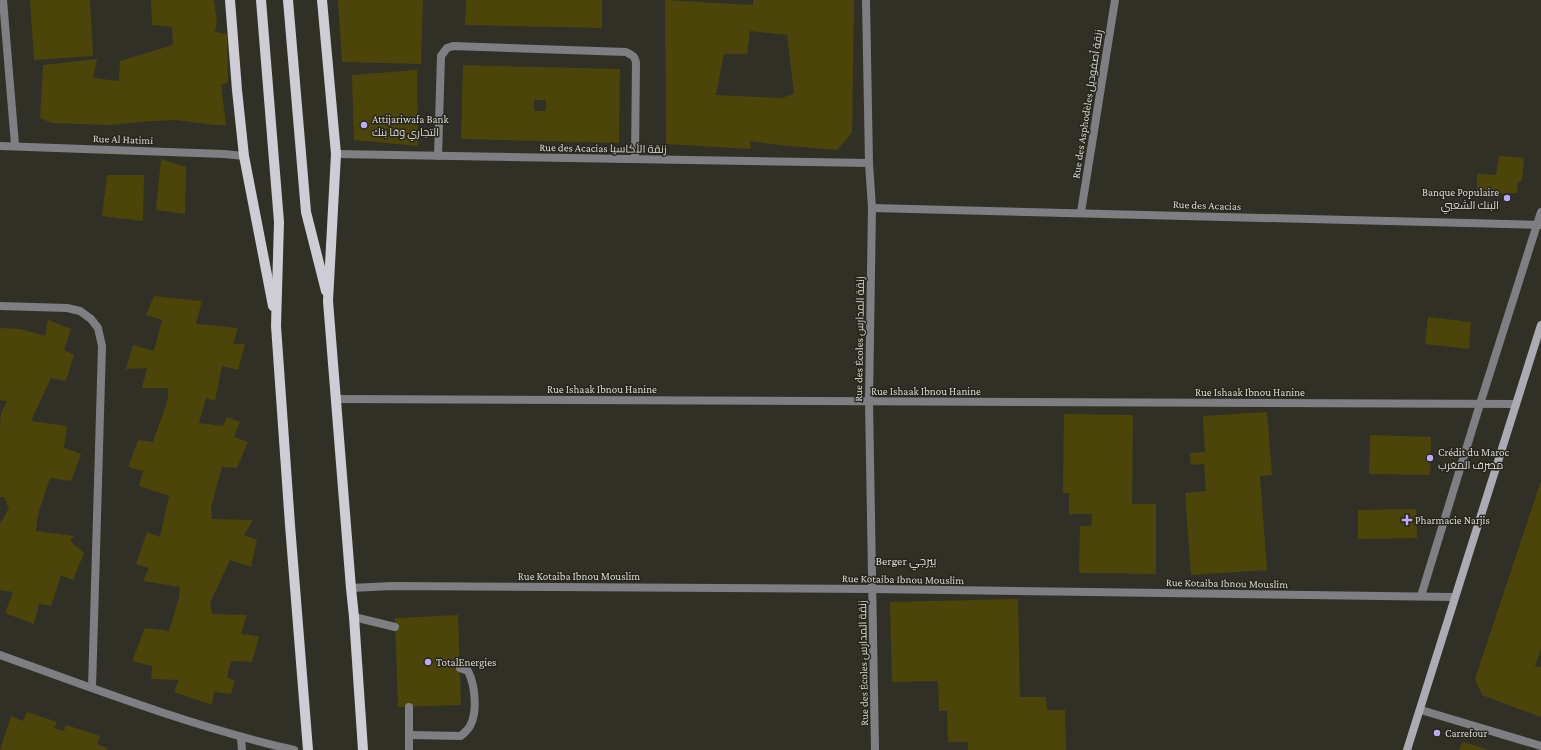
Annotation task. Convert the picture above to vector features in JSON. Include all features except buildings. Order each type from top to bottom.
[{"type":"main road","points":[[230,0],[244,156],[276,326]]},
{"type":"main road","points":[[261,0],[279,222],[276,326],[308,750]]},
{"type":"main road","points":[[288,0],[306,212],[328,300]]},
{"type":"main road","points":[[322,0],[336,154],[328,300],[354,617],[363,750]]},
{"type":"main road","points":[[1407,750],[1421,710],[1454,597],[1516,404],[1538,345],[1541,324]]},
{"type":"street","points":[[3,0],[15,146]]},
{"type":"street","name":"Rue des Écoles زنقة المدارس","points":[[866,0],[869,163],[872,208],[869,401],[875,750]]},
{"type":"street","name":"Rue des Asphodèles زنقة أصفوديل","points":[[1081,212],[1115,0]]},
{"type":"street","points":[[438,156],[441,56],[443,51],[453,46],[626,52],[632,54],[636,63],[635,159]]},
{"type":"street","name":"Rue Al Hatimi","points":[[0,146],[244,156]]},
{"type":"street","name":"Rue des Acacias زنقة الأكاسيا","points":[[336,154],[869,163]]},
{"type":"street","name":"Rue des Acacias","points":[[872,208],[1081,212],[1539,225]]},
{"type":"street","points":[[1421,596],[1480,404],[1539,225],[1541,212]]},
{"type":"street","points":[[0,306],[68,308],[80,311],[91,319],[98,328],[102,346],[92,688]]},
{"type":"street","name":"Rue Ishaak Ibnou Hanine","points":[[336,399],[1516,404]]},
{"type":"street","name":"Rue Kotaiba Ibnou Mouslim","points":[[351,588],[400,586],[873,589],[1454,597]]},
{"type":"street","points":[[354,617],[395,627]]},
{"type":"street","points":[[0,655],[92,688],[241,738],[294,750]]},
{"type":"street","points":[[409,735],[461,736],[469,727],[474,714],[473,681],[468,671],[460,668]]},
{"type":"street","points":[[409,707],[409,750]]},
{"type":"street","points":[[1421,710],[1541,746]]},
{"type":"street","points":[[241,738],[242,750]]},
{"type":"place","name":"Attijariwafa Bank التجاري وفا بنك","points":[[364,125]]},
{"type":"place","name":"Banque Populaire البنك الشعبي","points":[[1507,198]]},
{"type":"place","name":"Crédit du Maroc مصرف المغرب","points":[[1430,458]]},
{"type":"place","name":"Pharmacie Narjis","points":[[1407,520]]},
{"type":"place","name":"TotalEnergies","points":[[428,662]]},
{"type":"place","name":"Carrefour","points":[[1437,733]]},
{"type":"district","name":"Berger بيرجي","points":[[906,561]]}]
